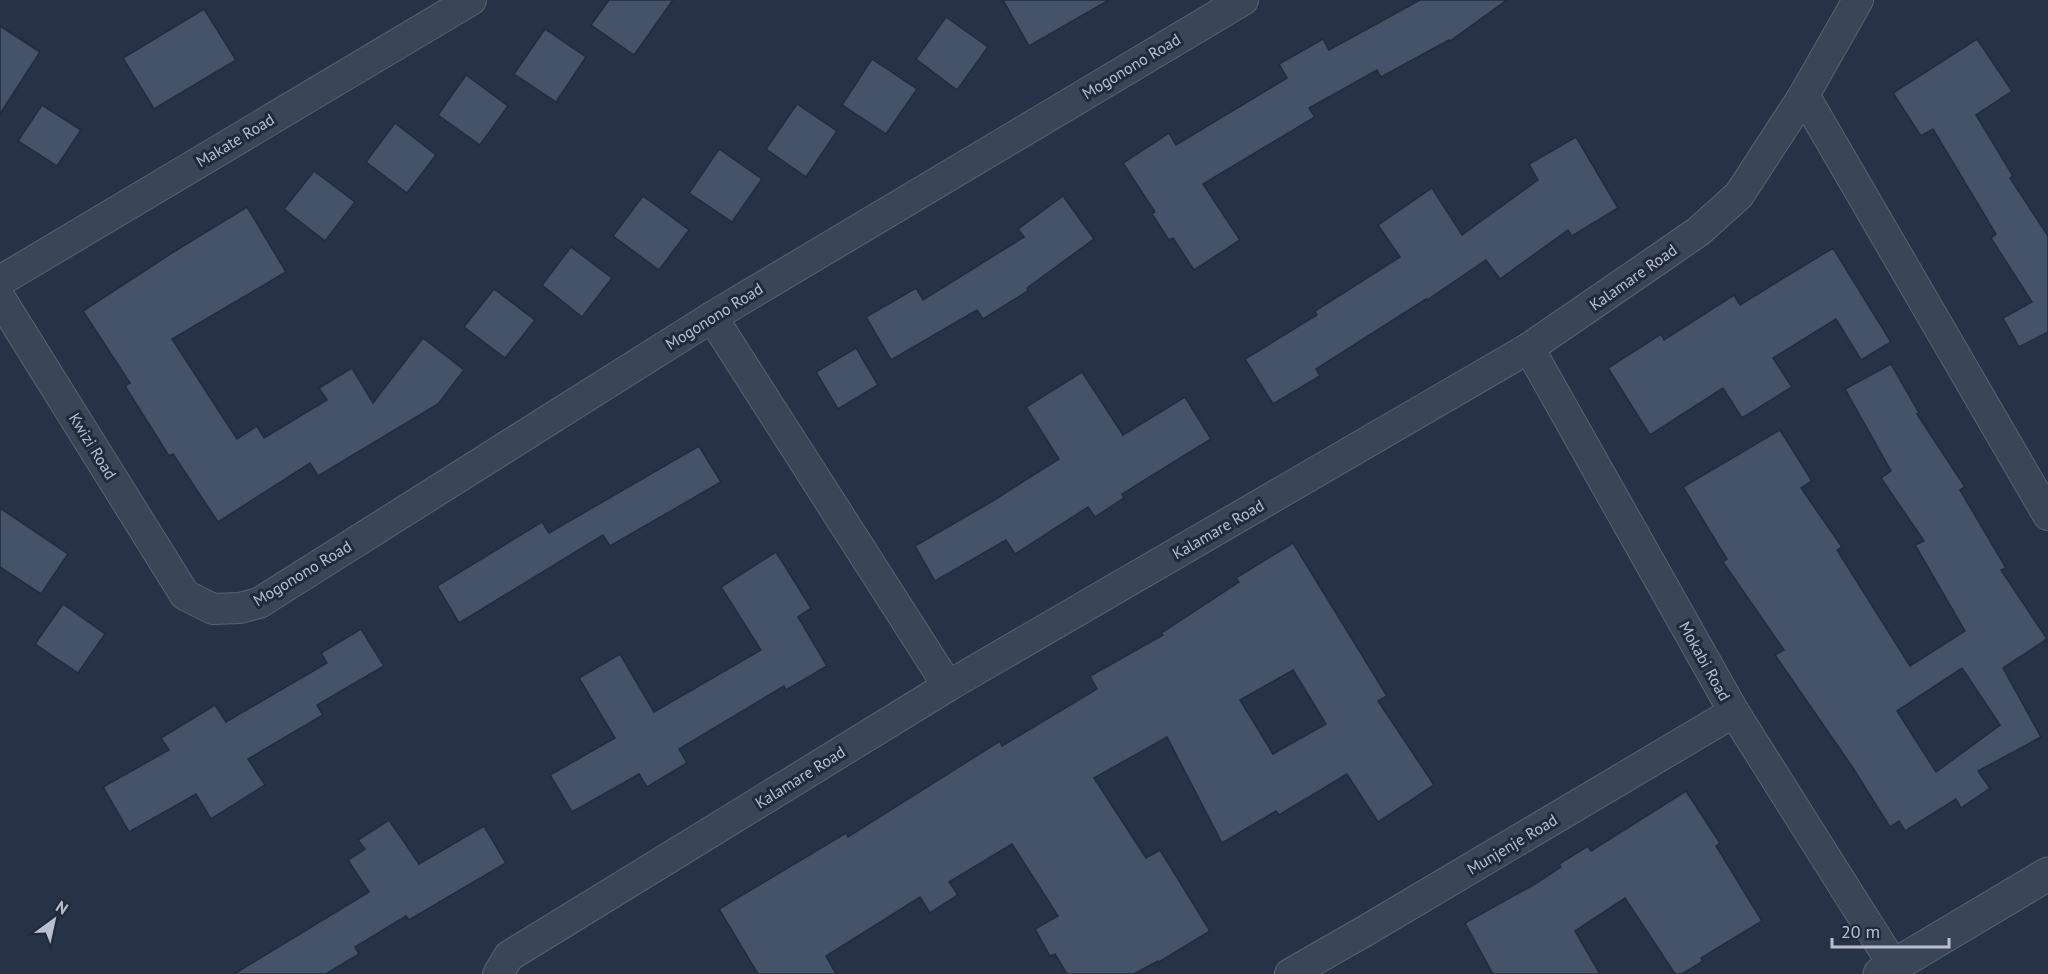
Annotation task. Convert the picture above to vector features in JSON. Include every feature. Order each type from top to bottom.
[{"type":"street","name":"Makate Road","points":[[0,281],[471,0]]},
{"type":"street","name":"Mogonono Road","points":[[185,595],[213,609],[240,608],[259,603],[712,317],[1242,0]]},
{"type":"street","name":"Kalamare Road","points":[[498,974],[509,956],[948,686],[1529,348],[1699,231],[1739,195],[1804,95],[1857,0]]},
{"type":"street","points":[[1804,95],[2048,515]]},
{"type":"street","name":"Kwizi Road","points":[[0,298],[185,595]]},
{"type":"street","points":[[712,317],[948,686]]},
{"type":"street","name":"Mokabi Road","points":[[1529,348],[1734,712],[1887,970]]},
{"type":"street","name":"Munjenje Road","points":[[1290,974],[1734,712]]},
{"type":"street","points":[[1887,970],[2048,874]]},
{"type":"building","points":[[609,0],[673,0],[634,55],[591,25]]},
{"type":"building","points":[[1003,0],[1109,0],[1029,46]]},
{"type":"building","points":[[1420,0],[1507,0],[1450,41],[1381,77],[1377,70],[1309,108],[1315,117],[1203,184],[1240,240],[1194,270],[1173,238],[1169,240],[1152,214],[1155,212],[1123,163],[1169,133],[1176,145],[1287,78],[1279,64],[1323,39],[1329,50]]},
{"type":"building","points":[[204,9],[236,60],[154,109],[123,58]]},
{"type":"building","points":[[946,17],[988,47],[957,90],[916,59]]},
{"type":"building","points":[[0,26],[40,52],[0,114]]},
{"type":"building","points":[[545,29],[586,57],[556,102],[514,74]]},
{"type":"building","points":[[1977,39],[2012,91],[1976,115],[2013,176],[2010,178],[2048,236],[2048,332],[2019,347],[2003,318],[2032,302],[1991,238],[1996,234],[1933,129],[1921,136],[1893,93]]},
{"type":"building","points":[[872,59],[917,89],[886,134],[842,105]]},
{"type":"building","points":[[466,75],[508,106],[480,145],[438,115]]},
{"type":"building","points":[[797,104],[837,131],[806,177],[766,149]]},
{"type":"building","points":[[42,105],[81,130],[57,166],[18,141]]},
{"type":"building","points":[[395,123],[436,155],[407,193],[366,162]]},
{"type":"building","points":[[1576,137],[1618,208],[1572,236],[1568,230],[1500,279],[1486,260],[1427,300],[1316,369],[1320,376],[1273,404],[1245,359],[1317,315],[1315,311],[1400,257],[1378,225],[1432,188],[1462,235],[1538,180],[1529,164]]},
{"type":"building","points":[[719,149],[762,179],[732,222],[689,193]]},
{"type":"building","points":[[314,171],[355,202],[325,241],[284,209]]},
{"type":"building","points":[[643,196],[689,230],[659,270],[613,236]]},
{"type":"building","points":[[1063,196],[1094,239],[1027,288],[1028,291],[983,319],[977,310],[891,360],[866,317],[916,288],[923,300],[1024,237],[1018,229]]},
{"type":"building","points":[[247,207],[286,272],[172,339],[237,439],[257,426],[264,438],[327,400],[319,388],[352,368],[373,403],[423,338],[464,370],[438,404],[318,476],[310,463],[218,522],[173,454],[169,456],[125,386],[130,383],[83,311]]},
{"type":"building","points":[[571,247],[612,278],[582,317],[542,285]]},
{"type":"building","points":[[1833,248],[1891,342],[1861,360],[1836,319],[1773,358],[1792,387],[1742,418],[1723,388],[1650,435],[1608,368],[1661,334],[1664,340],[1734,295],[1740,305]]},
{"type":"building","points":[[494,289],[535,320],[505,358],[464,327]]},
{"type":"building","points":[[856,348],[878,385],[838,409],[816,372]]},
{"type":"building","points":[[1891,364],[1919,413],[1917,414],[1965,487],[1960,490],[2006,568],[2001,570],[2047,639],[2003,668],[2041,737],[1978,771],[1990,788],[1961,808],[1956,799],[1905,831],[1899,821],[1890,827],[1851,765],[1775,655],[1784,650],[1723,562],[1727,559],[1683,487],[1780,430],[1812,481],[1801,488],[1842,547],[1837,550],[1910,666],[1965,631],[1915,545],[1924,541],[1881,478],[1891,471],[1845,389]],"holes":[[[1962,668],[2000,725],[1936,772],[1897,711]]]},
{"type":"building","points":[[1082,372],[1123,435],[1185,397],[1211,439],[1122,494],[1124,498],[1095,517],[1088,507],[1015,554],[1006,540],[935,581],[915,546],[1059,459],[1026,407]]},
{"type":"building","points":[[699,446],[721,482],[610,546],[603,535],[459,623],[437,586],[542,522],[549,533]]},
{"type":"building","points":[[0,508],[68,554],[41,594],[0,567]]},
{"type":"building","points":[[1293,543],[1387,696],[1378,701],[1434,785],[1378,822],[1347,774],[1279,815],[1276,811],[1222,843],[1167,737],[1094,778],[1146,858],[1160,850],[1210,931],[1159,962],[1134,974],[1067,974],[1055,954],[1050,956],[1035,929],[1058,916],[1012,844],[949,882],[958,895],[930,913],[920,897],[826,956],[836,974],[758,974],[719,909],[846,833],[848,837],[1000,741],[1002,746],[1097,689],[1090,676],[1163,635],[1161,633],[1239,582],[1236,578]],"holes":[[[1293,670],[1326,724],[1273,754],[1240,700]]]},
{"type":"building","points":[[776,552],[811,608],[798,617],[827,666],[786,690],[784,686],[679,749],[687,763],[647,787],[639,774],[572,812],[550,775],[615,738],[579,678],[620,654],[654,712],[761,650],[721,587]]},
{"type":"building","points":[[63,604],[105,634],[78,673],[35,644]]},
{"type":"building","points":[[361,629],[384,666],[317,705],[323,715],[248,759],[265,785],[211,819],[196,794],[129,832],[103,787],[169,750],[161,738],[215,705],[226,722],[327,663],[321,653]]},
{"type":"building","points":[[1686,791],[1720,843],[1716,846],[1762,921],[1701,958],[1703,961],[1682,974],[1675,974],[1625,898],[1575,931],[1600,974],[1493,974],[1465,923],[1535,884],[1561,867],[1559,864],[1588,846],[1591,851]]},
{"type":"building","points":[[389,820],[419,864],[484,826],[506,863],[409,920],[406,916],[355,947],[359,954],[326,974],[234,974],[369,892],[348,860],[365,849],[358,840]]}]
